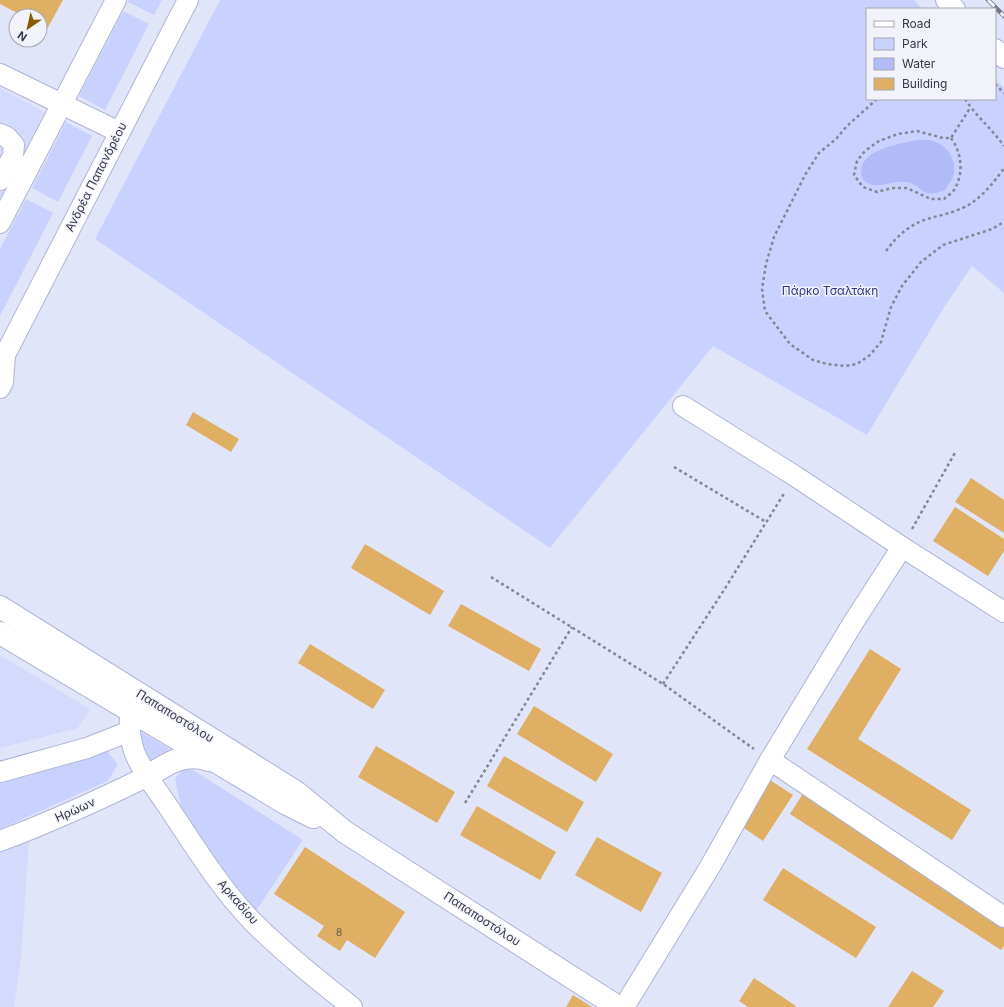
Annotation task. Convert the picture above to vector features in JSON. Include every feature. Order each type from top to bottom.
[{"type":"main road","name":"Παπαποστόλου","points":[[0,607],[134,713],[296,792],[345,832],[618,1007]]},
{"type":"main road","name":"Παπαποστόλου","points":[[0,633],[287,804],[345,832]]},
{"type":"main road","points":[[148,776],[170,762],[188,757],[203,758],[219,764]]},
{"type":"street","points":[[0,223],[116,0]]},
{"type":"street","name":"Ανδρέα Παπανδρέου","points":[[0,388],[3,382],[2,356],[188,0]]},
{"type":"street","points":[[946,0],[954,8]]},
{"type":"street","points":[[996,50],[1004,58]]},
{"type":"street","points":[[5,82],[61,104],[119,132]]},
{"type":"street","points":[[0,134],[7,137],[14,145],[13,156],[0,180]]},
{"type":"street","points":[[683,406],[795,476],[1004,612]]},
{"type":"street","points":[[624,1007],[711,865],[770,760],[853,623],[902,547]]},
{"type":"street","points":[[0,772],[87,748],[134,713]]},
{"type":"street","name":"Αρκαδίου","points":[[134,713],[135,751],[148,776],[207,865],[233,900],[254,923],[352,1007]]},
{"type":"street","points":[[770,760],[1004,917]]},
{"type":"street","name":"Ηρώων","points":[[0,841],[72,811],[148,776]]},
{"type":"path","points":[[996,85],[1004,93]]},
{"type":"path","points":[[877,100],[819,153],[805,175],[774,237],[766,264],[762,289],[766,311],[778,330],[790,344],[813,360],[827,364],[845,366],[857,364],[870,355],[881,342],[891,307],[902,286],[921,262],[943,245],[992,229],[1004,222]]},
{"type":"path","points":[[966,100],[970,108],[988,125],[1004,146]]},
{"type":"path","points":[[951,138],[970,108]]},
{"type":"path","points":[[917,131],[943,138],[951,138],[957,147],[960,162],[960,174],[953,191],[944,199],[930,199],[907,188],[892,188],[877,192],[863,187],[854,175],[857,162],[865,151],[879,141],[898,134],[917,131]]},
{"type":"path","points":[[886,251],[894,240],[903,232],[915,225],[956,211],[970,204],[991,184],[1004,168]]},
{"type":"path","points":[[902,547],[956,451]]},
{"type":"path","points":[[674,467],[767,522]]},
{"type":"path","points":[[663,684],[795,476]]},
{"type":"path","points":[[491,577],[663,684],[770,760]]},
{"type":"path","points":[[465,803],[572,627]]},
{"type":"shaded area","points":[[0,88],[51,116],[0,212]]},
{"type":"shaded area","points":[[0,655],[90,709],[78,728],[0,748]]},
{"type":"shaded area","points":[[29,840],[21,959],[14,1007],[0,1007],[0,851]]},
{"type":"green space","points":[[129,0],[162,0],[154,15],[128,2]]},
{"type":"green space","name":"Πάρκο Τσαλτάκη","points":[[220,0],[914,0],[922,8],[866,8],[866,100],[996,100],[996,80],[1004,88],[1004,293],[972,266],[945,306],[867,435],[713,346],[550,548],[95,239]]},
{"type":"green space","points":[[123,11],[149,24],[105,110],[79,96]]},
{"type":"green space","points":[[66,122],[92,136],[58,202],[32,188]]},
{"type":"green space","points":[[26,199],[53,213],[0,316],[0,249]]},
{"type":"green space","points":[[143,733],[170,749],[171,755],[147,766],[137,735]]},
{"type":"green space","points":[[105,749],[118,764],[108,781],[0,829],[0,781]]},
{"type":"green space","points":[[183,769],[193,770],[303,840],[256,911],[242,900],[208,852],[181,807],[175,779]]},
{"type":"water","points":[[917,140],[929,140],[938,143],[950,153],[954,163],[954,173],[952,180],[945,190],[937,193],[926,193],[916,186],[906,182],[874,185],[866,182],[861,173],[862,165],[867,158],[882,149]]},
{"type":"building","points":[[0,0],[63,0],[48,27],[48,8],[8,8],[0,4]]},
{"type":"building","points":[[193,412],[239,439],[231,452],[186,425]]},
{"type":"building","points":[[971,478],[1004,500],[1004,533],[955,502]]},
{"type":"building","points":[[955,507],[1004,539],[1004,551],[988,576],[933,541]]},
{"type":"building","points":[[365,544],[444,591],[430,615],[351,568]]},
{"type":"building","points":[[461,604],[541,649],[529,671],[448,626]]},
{"type":"building","points":[[310,644],[385,690],[373,709],[298,663]]},
{"type":"building","points":[[870,649],[901,669],[858,739],[971,810],[952,840],[807,749]]},
{"type":"building","points":[[534,706],[613,754],[596,782],[517,734]]},
{"type":"building","points":[[376,746],[455,792],[437,823],[358,777]]},
{"type":"building","points":[[504,756],[584,802],[567,832],[487,786]]},
{"type":"building","points":[[770,780],[793,795],[763,841],[741,826]]},
{"type":"building","points":[[804,792],[1004,922],[1004,946],[1001,950],[790,814]]},
{"type":"building","points":[[477,806],[556,852],[540,880],[460,835]]},
{"type":"building","points":[[597,837],[662,873],[641,912],[575,875]]},
{"type":"building","points":[[305,847],[405,912],[375,958],[347,940],[340,951],[317,936],[324,926],[274,894]]},
{"type":"building","points":[[783,868],[876,927],[856,958],[763,900]]},
{"type":"building","points":[[912,971],[944,991],[933,1007],[888,1007]]},
{"type":"building","points":[[754,978],[796,1006],[748,1007],[739,1001]]},
{"type":"building","points":[[573,995],[592,1007],[566,1007]]},
{"type":"railway","points":[[988,0],[1004,16]]}]
